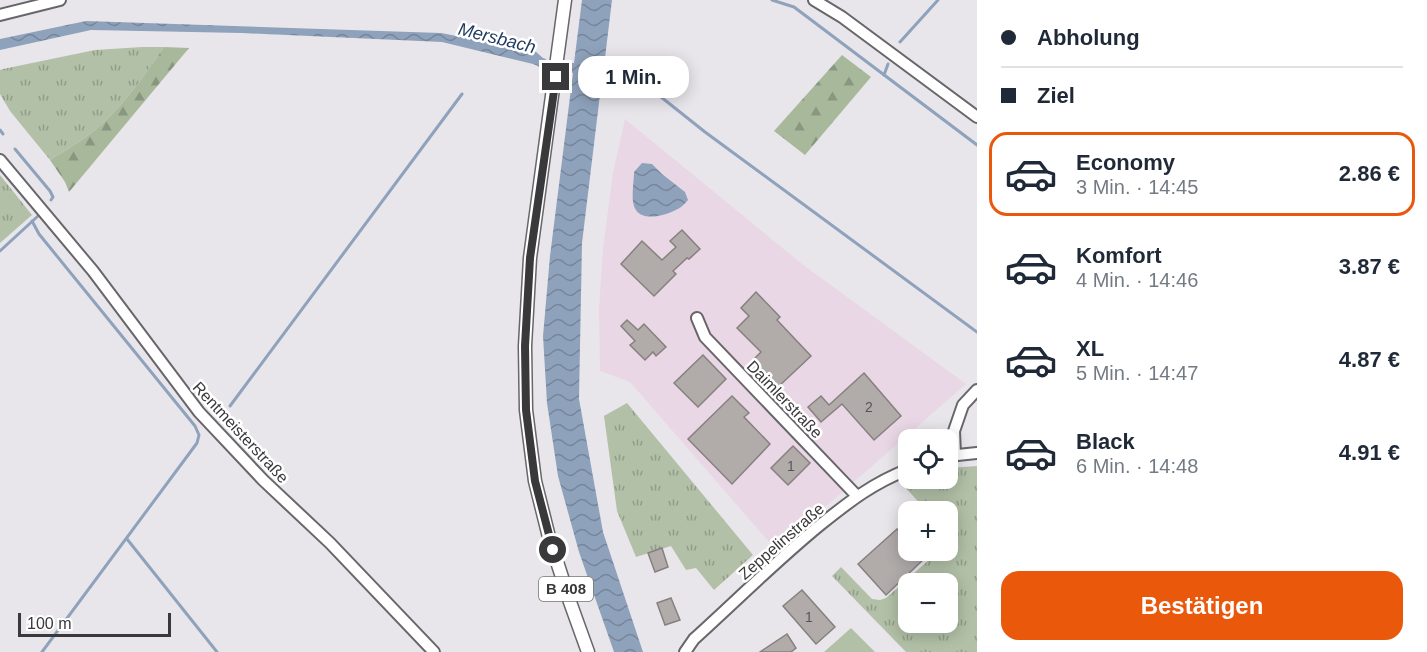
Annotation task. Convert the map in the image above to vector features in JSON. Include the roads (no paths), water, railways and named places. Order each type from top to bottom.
[{"type":"main road","name":"B 408","points":[[566,0],[530,258],[525,346],[526,410],[535,481],[557,564],[586,648]]},
{"type":"street","points":[[0,15],[60,0]]},
{"type":"street","points":[[814,0],[842,17],[977,117]]},
{"type":"street","name":"Rentmeisterstraße","points":[[0,160],[93,271],[199,412],[263,480],[330,543],[434,652]]},
{"type":"street","name":"Daimlerstraße","points":[[697,318],[705,338],[857,496]]},
{"type":"street","points":[[954,429],[963,405],[977,390]]},
{"type":"street","points":[[958,455],[977,453]]},
{"type":"street","name":"Zeppelinstraße","points":[[685,652],[694,639],[801,541],[857,496],[898,474]]},
{"type":"water","points":[[582,0],[612,0],[605,58],[612,62],[608,72],[611,76],[602,78],[582,243],[579,399],[603,532],[643,652],[614,652],[579,552],[558,476],[547,403],[543,336],[550,256],[573,73],[566,71],[567,63],[574,63]]},
{"type":"water","points":[[86,21],[441,33],[535,51],[546,59],[545,71],[533,64],[442,42],[242,33],[91,30],[0,50],[0,39]]},
{"type":"water","points":[[642,163],[652,164],[685,192],[688,200],[681,207],[658,216],[640,214],[634,206],[633,192],[634,172]]},
{"type":"waterway","points":[[772,0],[794,7],[977,145]]},
{"type":"waterway","points":[[900,42],[938,0]]},
{"type":"waterway","points":[[884,75],[888,64]]},
{"type":"waterway","name":"Mersbach","points":[[607,71],[626,74],[639,81],[977,332]]},
{"type":"waterway","points":[[230,406],[462,94]]},
{"type":"waterway","points":[[0,130],[3,134]]},
{"type":"waterway","points":[[15,149],[50,191],[53,197],[51,200]]},
{"type":"waterway","points":[[0,251],[38,216]]},
{"type":"waterway","points":[[32,221],[39,234],[195,426],[199,435],[197,443],[42,652]]},
{"type":"waterway","points":[[127,539],[217,652]]}]
